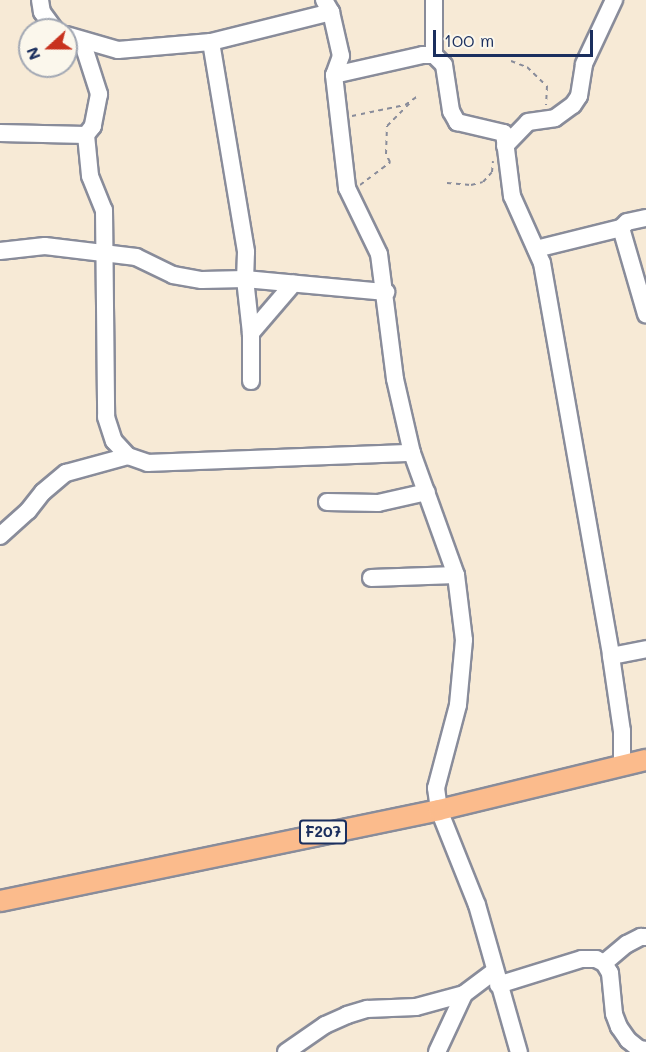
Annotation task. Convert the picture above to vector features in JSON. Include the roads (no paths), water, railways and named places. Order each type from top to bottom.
[{"type":"main road","name":"F207","points":[[0,901],[439,810],[646,760]]},
{"type":"street","points":[[40,0],[42,12],[46,18]]},
{"type":"street","points":[[434,0],[434,55],[444,65],[451,111],[457,122],[471,127],[500,131],[504,135],[512,196],[523,225],[542,263],[611,656],[622,731],[622,766]]},
{"type":"street","points":[[505,146],[528,122],[555,118],[573,105],[579,96],[584,64],[614,0]]},
{"type":"street","points":[[78,40],[118,50],[211,42],[328,6],[340,56],[334,75],[345,176],[350,193],[379,254],[386,292],[395,379],[412,453],[456,575],[464,640],[458,705],[436,788],[439,810],[477,905],[519,1052]]},
{"type":"street","points":[[82,41],[99,94],[93,126],[86,135],[90,176],[104,210],[105,417],[114,441],[128,456],[148,463],[412,453]]},
{"type":"street","points":[[211,42],[246,252],[245,279],[251,333],[251,381]]},
{"type":"street","points":[[334,75],[423,55],[434,55]]},
{"type":"street","points":[[0,134],[86,135]]},
{"type":"street","points":[[536,249],[621,228],[627,222],[646,218]]},
{"type":"street","points":[[621,228],[646,314]]},
{"type":"street","points":[[0,251],[45,246],[136,257],[173,275],[202,280],[245,279],[386,292]]},
{"type":"street","points":[[251,333],[293,284]]},
{"type":"street","points":[[0,536],[28,510],[43,492],[66,473],[128,456]]},
{"type":"street","points":[[327,502],[378,503],[427,492]]},
{"type":"street","points":[[371,578],[456,575]]},
{"type":"street","points":[[611,656],[646,649]]},
{"type":"street","points":[[604,963],[627,944],[640,937],[646,937]]},
{"type":"street","points":[[286,1052],[325,1025],[347,1015],[367,1009],[416,1007],[464,994],[496,978],[582,959],[596,959],[604,963],[610,973],[614,1014],[619,1027],[639,1050],[646,1050]]},
{"type":"street","points":[[437,1052],[464,994]]}]
